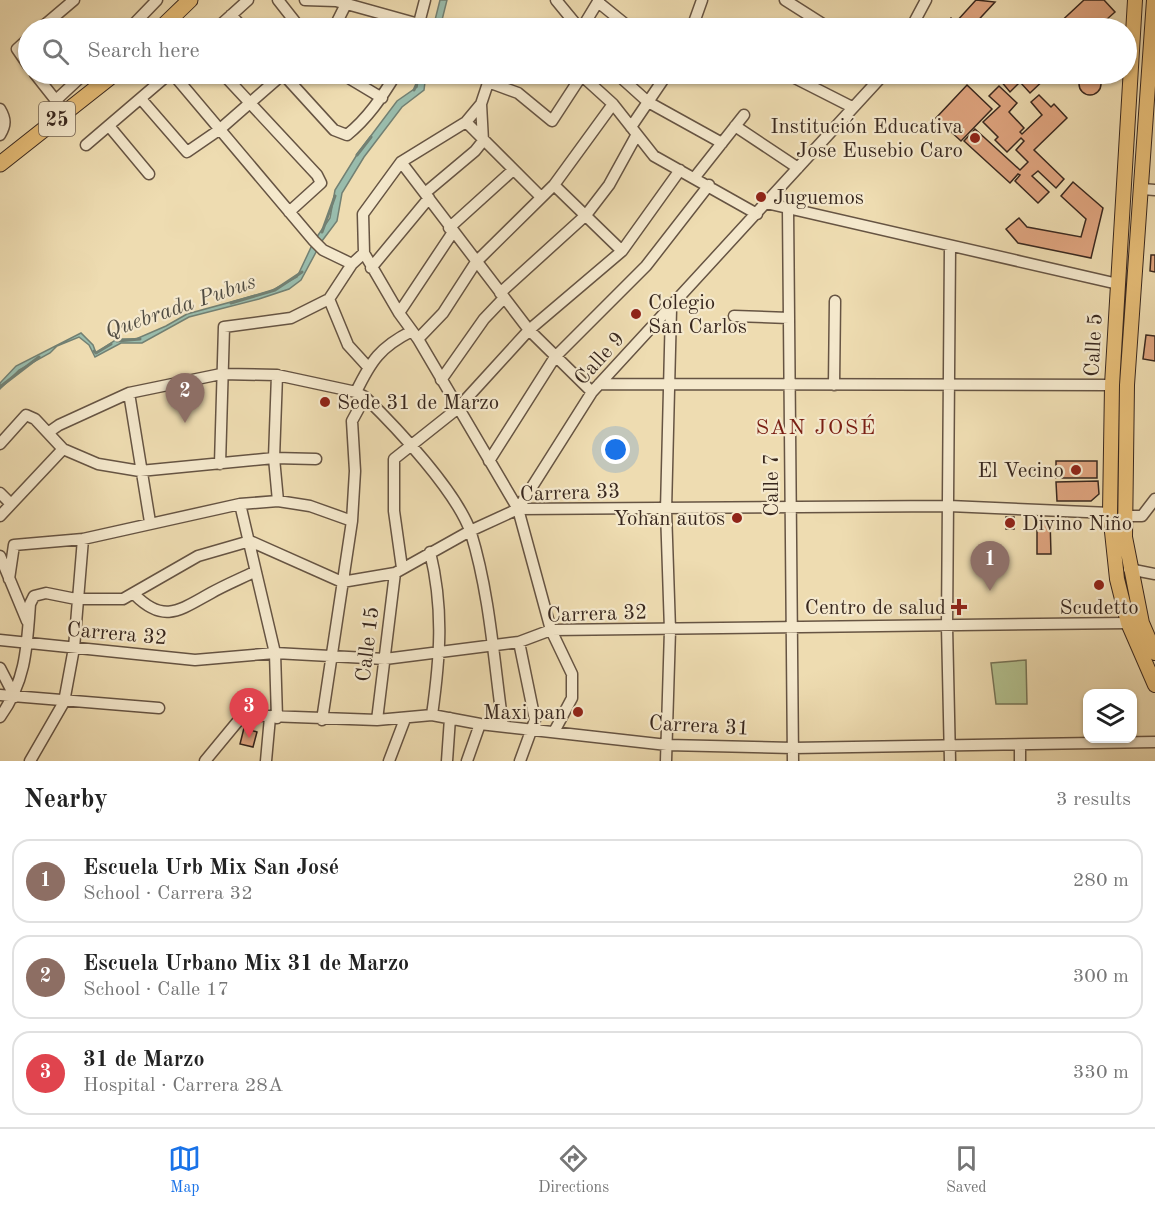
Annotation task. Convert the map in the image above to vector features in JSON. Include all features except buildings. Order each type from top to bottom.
[{"type":"highway","points":[[171,18],[190,0]]},
{"type":"highway","name":"25","points":[[0,164],[60,107],[98,84]]},
{"type":"main road","name":"Calle 5","points":[[1135,18],[1136,0]]},
{"type":"main road","name":"Calle 5","points":[[1154,0],[1148,190],[1127,385],[1125,522],[1129,569],[1142,623],[1155,653]]},
{"type":"main road","name":"Calle 5","points":[[1131,84],[1112,385],[1110,513],[1117,579],[1128,623],[1155,685]]},
{"type":"street","points":[[53,18],[75,0]]},
{"type":"street","points":[[140,18],[157,0]]},
{"type":"street","points":[[228,18],[248,0]]},
{"type":"street","points":[[278,0],[292,18]]},
{"type":"street","points":[[305,0],[336,1],[394,18]]},
{"type":"street","points":[[556,0],[571,18]]},
{"type":"street","points":[[698,18],[702,0]]},
{"type":"street","points":[[785,0],[813,18]]},
{"type":"street","points":[[914,18],[919,0]]},
{"type":"street","points":[[916,18],[926,0]]},
{"type":"street","points":[[421,1],[421,18]]},
{"type":"street","points":[[587,18],[599,1],[619,18]]},
{"type":"street","points":[[339,18],[346,4]]},
{"type":"street","points":[[231,15],[234,18]]},
{"type":"street","points":[[43,84],[60,107],[77,84]]},
{"type":"street","points":[[86,145],[159,84]]},
{"type":"street","points":[[180,84],[323,250],[352,264]]},
{"type":"street","points":[[233,84],[317,175],[321,183],[290,212]]},
{"type":"street","points":[[141,99],[187,152],[219,130],[271,84]]},
{"type":"street","points":[[292,84],[334,130],[347,135],[361,124],[390,84]]},
{"type":"street","points":[[359,84],[382,98]]},
{"type":"street","points":[[371,268],[427,195],[483,141],[481,104],[487,84]]},
{"type":"street","points":[[501,84],[518,93],[552,121],[575,84]]},
{"type":"street","points":[[592,84],[613,104],[654,156],[695,177],[757,214]]},
{"type":"street","points":[[628,84],[648,102],[722,143]]},
{"type":"street","points":[[441,380],[502,295],[586,215],[609,185],[648,102],[660,84]]},
{"type":"street","points":[[807,84],[852,107]]},
{"type":"street","name":"Calle 9","points":[[518,510],[596,388],[671,309],[874,84]]},
{"type":"street","points":[[481,104],[465,122],[401,162],[363,214],[364,253],[518,510],[551,630],[572,674],[572,698],[555,730]]},
{"type":"street","points":[[322,720],[352,521],[355,471],[352,421],[368,367],[389,343],[415,335],[443,313],[476,262],[554,185],[613,104]]},
{"type":"street","points":[[0,110],[5,117],[5,126],[0,135]]},
{"type":"street","points":[[695,177],[744,115]]},
{"type":"street","points":[[465,122],[512,171],[541,197]]},
{"type":"street","points":[[109,126],[149,174]]},
{"type":"street","points":[[735,126],[798,168]]},
{"type":"street","points":[[401,162],[530,330],[555,357],[596,388],[669,384],[1112,385]]},
{"type":"street","points":[[411,445],[457,409],[530,330],[622,251],[680,170]]},
{"type":"street","points":[[399,313],[451,230],[512,171]]},
{"type":"street","points":[[554,185],[622,251]]},
{"type":"street","points":[[489,461],[555,357],[646,266],[709,185]]},
{"type":"street","points":[[766,203],[1118,284]]},
{"type":"street","name":"Calle 7","points":[[789,209],[793,761]]},
{"type":"street","points":[[950,247],[947,385],[949,506],[947,626],[950,761]]},
{"type":"street","points":[[220,464],[224,327],[291,318],[329,299],[352,264],[364,253]]},
{"type":"street","points":[[329,299],[348,345],[368,367]]},
{"type":"street","points":[[834,385],[835,301]]},
{"type":"street","points":[[666,761],[670,630],[666,510],[671,309]]},
{"type":"street","points":[[734,316],[789,318]]},
{"type":"street","points":[[49,432],[59,424],[129,393],[221,374],[277,375],[361,394],[411,445],[446,490],[470,531],[483,587],[503,726]]},
{"type":"street","points":[[277,375],[274,458],[278,501]]},
{"type":"street","points":[[129,393],[150,522]]},
{"type":"street","points":[[0,444],[26,415],[34,418],[63,449],[98,464],[140,471],[274,458],[316,459]]},
{"type":"street","name":"Calle 15","points":[[377,720],[398,570],[394,511],[394,459],[411,445]]},
{"type":"street","points":[[0,516],[63,449]]},
{"type":"street","points":[[0,493],[11,504]]},
{"type":"street","points":[[1125,522],[1142,516],[1155,499]]},
{"type":"street","points":[[9,579],[14,545],[83,539],[150,522],[240,504],[278,501],[310,506],[352,521]]},
{"type":"street","points":[[240,504],[250,541],[254,572],[275,653],[274,718],[266,761]]},
{"type":"street","name":"Carrera 33","points":[[342,582],[398,570],[470,531],[518,510],[949,506],[1110,513]]},
{"type":"street","points":[[30,761],[64,702],[74,648],[76,599],[83,539]]},
{"type":"street","points":[[0,717],[15,697],[22,674],[30,604],[34,597],[46,593],[76,599],[123,599],[135,595],[198,556],[250,541],[342,582]]},
{"type":"street","points":[[430,552],[435,575],[441,654],[432,715]]},
{"type":"street","points":[[0,556],[29,624]]},
{"type":"street","points":[[1129,569],[1155,574]]},
{"type":"street","points":[[135,595],[155,611],[171,612],[189,606],[211,592],[254,572]]},
{"type":"street","name":"Carrera 32","points":[[0,640],[195,660],[275,653],[385,659],[441,654],[519,642],[551,630],[1128,623]]},
{"type":"street","points":[[519,642],[535,720],[520,761]]},
{"type":"street","points":[[0,668],[15,697]]},
{"type":"street","points":[[0,695],[159,708]]},
{"type":"street","name":"Carrera 31","points":[[205,761],[243,715],[322,720],[405,719],[432,715],[480,724],[530,730],[555,730],[667,745],[793,747],[1155,742]]},
{"type":"street","points":[[447,761],[450,718]]},
{"type":"street","points":[[389,761],[405,719]]},
{"type":"street","points":[[467,761],[480,724]]},
{"type":"street","points":[[1020,745],[1020,761]]},
{"type":"green space","points":[[1026,660],[1027,704],[996,704],[991,663]]},
{"type":"shaded area","points":[[440,0],[447,0],[442,18],[436,18]]},
{"type":"shaded area","points":[[417,84],[425,84],[424,90],[402,107],[364,157],[342,193],[337,221],[322,241],[301,280],[289,289],[189,317],[142,343],[121,343],[95,357],[89,345],[79,337],[57,346],[50,353],[19,370],[0,389],[0,383],[16,366],[81,333],[93,345],[96,353],[117,339],[136,339],[187,314],[271,291],[297,277],[314,241],[330,218],[335,190],[358,153],[397,101],[417,87]]},
{"type":"waterway","name":"Quebrada Pubus","points":[[414,90],[417,84]]},
{"type":"waterway","name":"Quebrada Pubus","points":[[357,155],[371,137]]},
{"type":"waterway","name":"Quebrada Pubus","points":[[322,232],[335,196]]},
{"type":"waterway","name":"Quebrada Pubus","points":[[231,303],[275,290],[302,272]]},
{"type":"waterway","name":"Quebrada Pubus","points":[[117,341],[140,339]]},
{"type":"waterway","name":"Quebrada Pubus","points":[[94,351],[96,353],[111,344]]},
{"type":"waterway","name":"Quebrada Pubus","points":[[0,387],[39,357]]},
{"type":"place","name":"Institución Educativa Jose Eusebio Caro","points":[[975,138]]},
{"type":"place","name":"Juguemos","points":[[761,197]]},
{"type":"place","name":"Colegio San Carlos","points":[[636,314]]},
{"type":"place","name":"Sede 31 de Marzo","points":[[325,402]]},
{"type":"place","name":"Escuela Urbano Mix 31 de Marzo","points":[[185,423]]},
{"type":"place","name":"El Vecino","points":[[1076,470]]},
{"type":"place","name":"Yohan autos","points":[[737,518]]},
{"type":"place","name":"Divino Niño","points":[[1010,523]]},
{"type":"place","name":"Scudetto","points":[[1099,585]]},
{"type":"place","name":"Escuela Urb Mix San José","points":[[990,591]]},
{"type":"place","name":"Centro de salud","points":[[959,607]]},
{"type":"place","name":"Maxi pan","points":[[578,712]]},
{"type":"place","name":"31 de Marzo","points":[[249,738]]},
{"type":"district","name":"SAN JOSÉ","points":[[816,426]]}]
